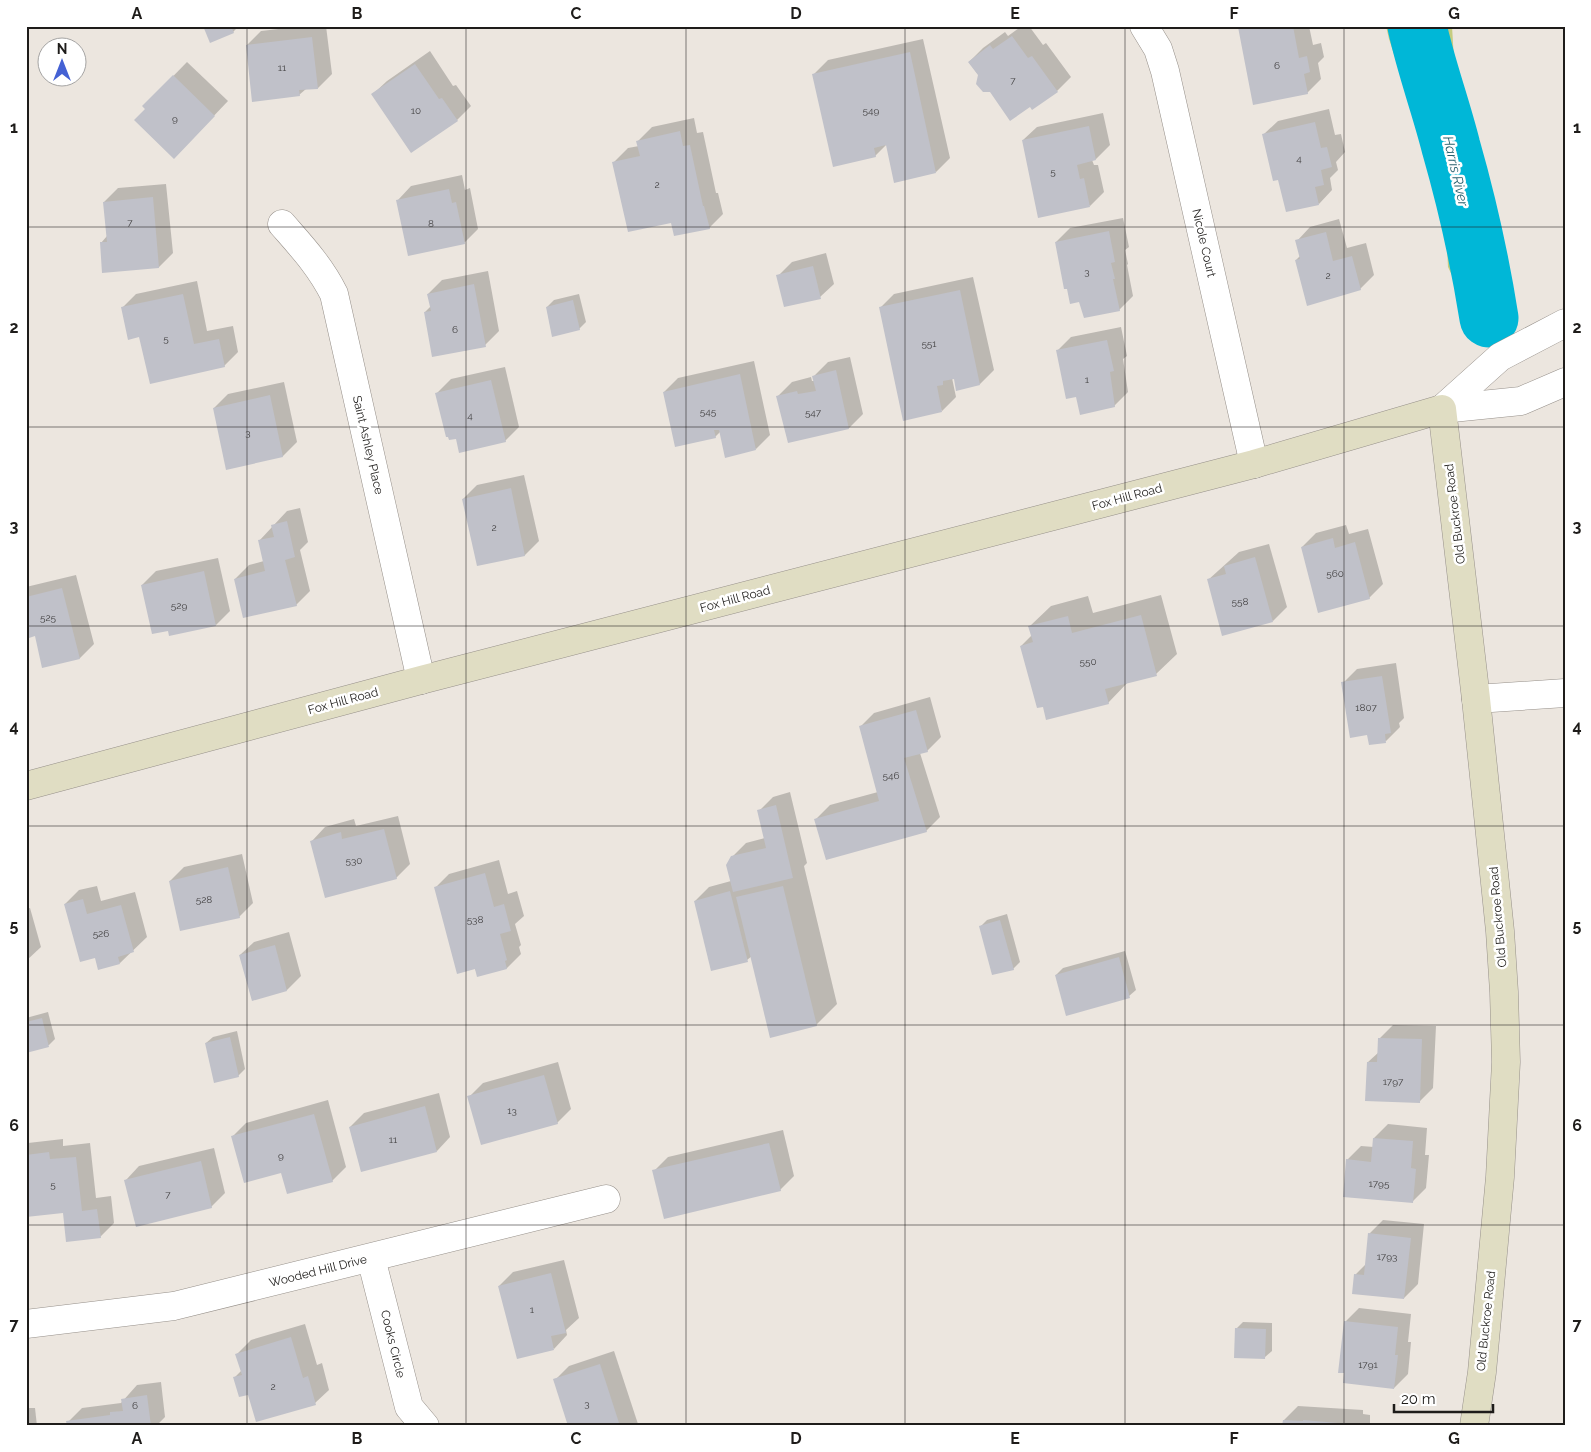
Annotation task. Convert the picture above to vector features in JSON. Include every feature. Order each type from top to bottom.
[{"type":"main road","name":"Fox Hill Road","points":[[26,786],[421,680],[1254,464],[1442,409]]},
{"type":"main road","name":"Old Buckroe Road","points":[[1442,409],[1476,699],[1500,931],[1504,992],[1506,1062],[1500,1177],[1482,1372],[1474,1426]]},
{"type":"street","name":"Nicole Court","points":[[1144,26],[1158,49],[1166,71],[1254,464]]},
{"type":"street","name":"Saint Ashley Place","points":[[282,224],[316,263],[334,294],[421,680]]},
{"type":"street","points":[[1442,409],[1500,357],[1565,323]]},
{"type":"street","points":[[1442,409],[1521,401],[1565,382]]},
{"type":"street","points":[[1476,699],[1565,693]]},
{"type":"street","name":"Wooded Hill Drive","points":[[26,1324],[174,1306],[606,1199]]},
{"type":"street","name":"Cooks Circle","points":[[371,1258],[409,1407],[425,1426]]},
{"type":"green space","points":[[1386,26],[1452,26],[1458,128],[1503,293],[1472,317],[1448,267],[1445,207]]},
{"type":"building","points":[[203,26],[231,26],[234,33],[210,43]]},
{"type":"building","points":[[1272,26],[1273,29],[1293,26],[1299,58],[1307,56],[1310,72],[1304,74],[1308,94],[1253,105],[1238,27]]},
{"type":"building","points":[[1012,36],[1028,58],[1032,56],[1058,92],[1032,110],[1030,107],[1010,121],[990,92],[983,92],[976,84],[978,75],[968,62],[990,45],[993,49]]},
{"type":"building","points":[[312,37],[318,89],[299,90],[300,96],[252,102],[246,45]]},
{"type":"building","points":[[910,52],[936,173],[894,183],[886,145],[874,148],[876,157],[833,167],[812,74]]},
{"type":"building","points":[[415,64],[439,99],[442,98],[458,121],[411,153],[371,94]]},
{"type":"building","points":[[173,75],[215,116],[174,159],[134,120],[145,109],[142,106]]},
{"type":"building","points":[[1315,122],[1321,148],[1327,147],[1332,167],[1321,170],[1324,185],[1315,187],[1319,205],[1286,212],[1278,180],[1273,181],[1262,134]]},
{"type":"building","points":[[1089,126],[1096,160],[1077,165],[1080,179],[1084,178],[1090,207],[1038,218],[1022,140]]},
{"type":"building","points":[[680,131],[683,146],[690,145],[710,229],[674,236],[671,223],[628,232],[612,162],[640,156],[636,141]]},
{"type":"building","points":[[449,189],[452,203],[456,202],[465,244],[408,256],[396,200]]},
{"type":"building","points":[[153,197],[159,268],[102,273],[100,242],[107,242],[103,202]]},
{"type":"building","points":[[1109,231],[1115,262],[1111,263],[1115,279],[1113,279],[1120,311],[1084,318],[1079,302],[1070,304],[1067,289],[1064,289],[1055,242]]},
{"type":"building","points":[[1326,232],[1333,261],[1352,256],[1361,290],[1307,306],[1295,260],[1300,259],[1295,240]]},
{"type":"building","points":[[813,266],[821,299],[784,307],[776,275]]},
{"type":"building","points":[[474,284],[486,347],[432,357],[424,312],[431,311],[427,294]]},
{"type":"building","points":[[960,290],[980,385],[956,391],[954,379],[943,381],[943,385],[937,386],[942,412],[903,421],[879,307]]},
{"type":"building","points":[[183,294],[194,344],[219,339],[225,367],[150,384],[139,337],[128,340],[121,307]]},
{"type":"building","points":[[573,300],[580,330],[552,337],[546,307]]},
{"type":"building","points":[[1107,340],[1114,371],[1110,372],[1115,407],[1080,415],[1076,397],[1066,399],[1056,350]]},
{"type":"building","points":[[836,370],[849,429],[788,443],[776,396],[797,391],[798,394],[816,391],[812,376]]},
{"type":"building","points":[[740,374],[756,450],[725,458],[719,430],[714,430],[716,438],[675,447],[663,392]]},
{"type":"building","points":[[491,380],[506,442],[459,453],[456,439],[449,440],[446,437],[435,393]]},
{"type":"building","points":[[270,395],[283,457],[226,470],[213,408]]},
{"type":"building","points":[[511,488],[525,556],[477,566],[462,499]]},
{"type":"building","points":[[287,521],[295,557],[285,560],[297,606],[243,618],[234,579],[265,571],[258,540],[274,537],[271,525]]},
{"type":"building","points":[[1333,538],[1335,548],[1355,542],[1370,599],[1318,613],[1301,547]]},
{"type":"building","points":[[1255,557],[1273,622],[1222,636],[1207,579],[1226,574],[1224,566]]},
{"type":"building","points":[[204,571],[216,626],[169,636],[168,631],[152,634],[141,585]]},
{"type":"building","points":[[62,588],[80,659],[42,668],[35,636],[26,639],[26,597]]},
{"type":"building","points":[[1141,615],[1157,676],[1105,689],[1109,704],[1046,720],[1043,707],[1037,708],[1020,646],[1033,642],[1028,626],[1068,616],[1072,633]]},
{"type":"building","points":[[1382,676],[1391,733],[1385,734],[1386,743],[1369,745],[1367,735],[1350,738],[1341,682]]},
{"type":"building","points":[[916,710],[928,752],[904,758],[927,832],[826,860],[814,819],[879,801],[859,726]]},
{"type":"building","points":[[776,805],[793,878],[733,892],[726,865],[731,856],[766,848],[757,810]]},
{"type":"building","points":[[384,829],[397,879],[325,898],[310,841],[341,832],[342,839]]},
{"type":"building","points":[[228,867],[240,918],[180,931],[169,881]]},
{"type":"building","points":[[485,873],[494,907],[504,904],[511,931],[500,934],[507,960],[505,961],[507,969],[477,977],[475,969],[457,974],[434,887]]},
{"type":"building","points":[[783,886],[817,1026],[770,1038],[736,897]]},
{"type":"building","points":[[730,891],[748,962],[711,971],[694,901]]},
{"type":"building","points":[[83,899],[87,914],[121,905],[134,952],[118,957],[120,964],[98,970],[95,958],[80,962],[64,904]]},
{"type":"building","points":[[1000,920],[1014,970],[992,975],[979,926]]},
{"type":"building","points":[[275,945],[287,991],[252,1001],[239,955]]},
{"type":"building","points":[[1119,957],[1130,998],[1066,1016],[1055,975]]},
{"type":"building","points":[[42,1018],[49,1047],[26,1053],[26,1022]]},
{"type":"building","points":[[230,1037],[239,1077],[214,1083],[205,1043]]},
{"type":"building","points":[[1378,1038],[1422,1039],[1420,1103],[1365,1101],[1367,1062],[1377,1062]]},
{"type":"building","points":[[544,1075],[558,1124],[481,1145],[467,1096]]},
{"type":"building","points":[[425,1106],[437,1152],[361,1172],[349,1127]]},
{"type":"building","points":[[314,1114],[333,1182],[287,1194],[281,1173],[244,1183],[231,1136]]},
{"type":"building","points":[[1373,1138],[1413,1141],[1411,1168],[1416,1169],[1413,1203],[1343,1197],[1346,1159],[1371,1162]]},
{"type":"building","points":[[769,1143],[781,1191],[664,1219],[652,1170]]},
{"type":"building","points":[[49,1152],[50,1159],[76,1157],[82,1211],[97,1209],[101,1238],[66,1242],[63,1213],[26,1217],[26,1155]]},
{"type":"building","points":[[201,1161],[212,1208],[136,1227],[124,1180]]},
{"type":"building","points":[[1368,1233],[1411,1238],[1404,1299],[1352,1294],[1354,1274],[1364,1275]]},
{"type":"building","points":[[551,1273],[566,1333],[551,1336],[554,1350],[517,1359],[498,1286]]},
{"type":"building","points":[[1344,1321],[1398,1327],[1395,1355],[1398,1355],[1394,1389],[1343,1383],[1344,1373],[1338,1373]]},
{"type":"building","points":[[1235,1328],[1266,1329],[1265,1359],[1234,1358]]},
{"type":"building","points":[[291,1337],[303,1378],[308,1376],[316,1405],[256,1422],[248,1395],[239,1397],[233,1377],[242,1375],[235,1354]]},
{"type":"building","points":[[600,1364],[620,1426],[568,1426],[553,1379]]},
{"type":"building","points":[[147,1395],[151,1426],[67,1426],[66,1421],[110,1415],[110,1412],[123,1411],[121,1399]]},
{"type":"building","points":[[1283,1420],[1350,1424],[1349,1426],[1282,1426]]},
{"type":"waterway","name":"Harris River","points":[[1417,26],[1462,189],[1489,318]]}]
